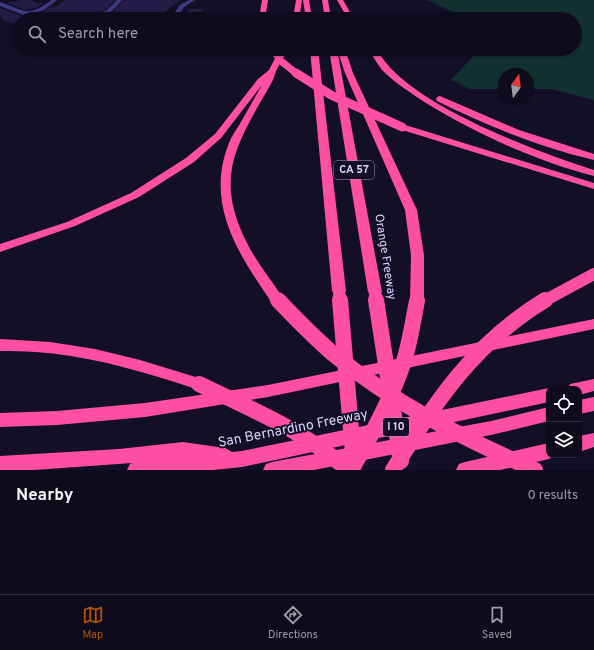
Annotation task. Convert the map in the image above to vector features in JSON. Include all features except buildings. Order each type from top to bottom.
[{"type":"highway","points":[[263,12],[265,0]]},
{"type":"highway","points":[[297,12],[299,0]]},
{"type":"highway","points":[[306,0],[309,12]]},
{"type":"highway","points":[[325,0],[327,12]]},
{"type":"highway","points":[[340,0],[347,12]]},
{"type":"highway","points":[[277,56],[298,75],[340,99],[402,127],[594,186]]},
{"type":"highway","points":[[280,56],[269,80],[233,144],[225,180],[230,219],[238,241],[254,267],[275,298],[319,341],[386,394],[434,422],[478,445],[536,470]]},
{"type":"highway","name":"CA 57","points":[[315,56],[339,290],[355,470]]},
{"type":"highway","name":"Orange Freeway","points":[[334,56],[402,470]]},
{"type":"highway","points":[[0,345],[37,346],[80,352],[161,371],[199,384],[283,424],[349,470],[375,430],[401,369],[410,337],[417,301],[418,253],[416,231],[411,210],[349,73],[343,56]]},
{"type":"highway","points":[[377,56],[399,80],[441,109],[485,132],[594,173]]},
{"type":"highway","points":[[380,56],[409,79],[441,100],[468,114],[505,129],[594,157]]},
{"type":"highway","points":[[0,248],[71,224],[135,195],[190,160],[218,136],[261,81],[272,71]]},
{"type":"highway","points":[[393,470],[439,400],[464,368],[500,332],[531,308],[564,288],[594,274]]},
{"type":"highway","points":[[0,420],[57,418],[145,410],[268,391],[594,324]]},
{"type":"highway","points":[[582,388],[594,385]]},
{"type":"highway","name":"San Bernardino Freeway","points":[[136,470],[242,459],[546,396]]},
{"type":"highway","points":[[582,406],[594,404]]},
{"type":"highway","points":[[272,470],[491,428],[546,415]]},
{"type":"highway","points":[[582,443],[594,440]]},
{"type":"highway","points":[[0,464],[119,457],[183,450],[242,459]]},
{"type":"highway","points":[[465,470],[546,452]]},
{"type":"street","points":[[32,12],[42,9],[55,0]]},
{"type":"street","points":[[107,12],[120,0]]},
{"type":"street","points":[[178,12],[182,6],[193,0]]},
{"type":"street","points":[[0,4],[21,12]]},
{"type":"green space","points":[[427,0],[594,0],[594,100],[551,89],[534,89],[534,68],[498,68],[498,89],[470,89],[451,80],[473,56],[582,56],[582,12],[453,12]]}]
